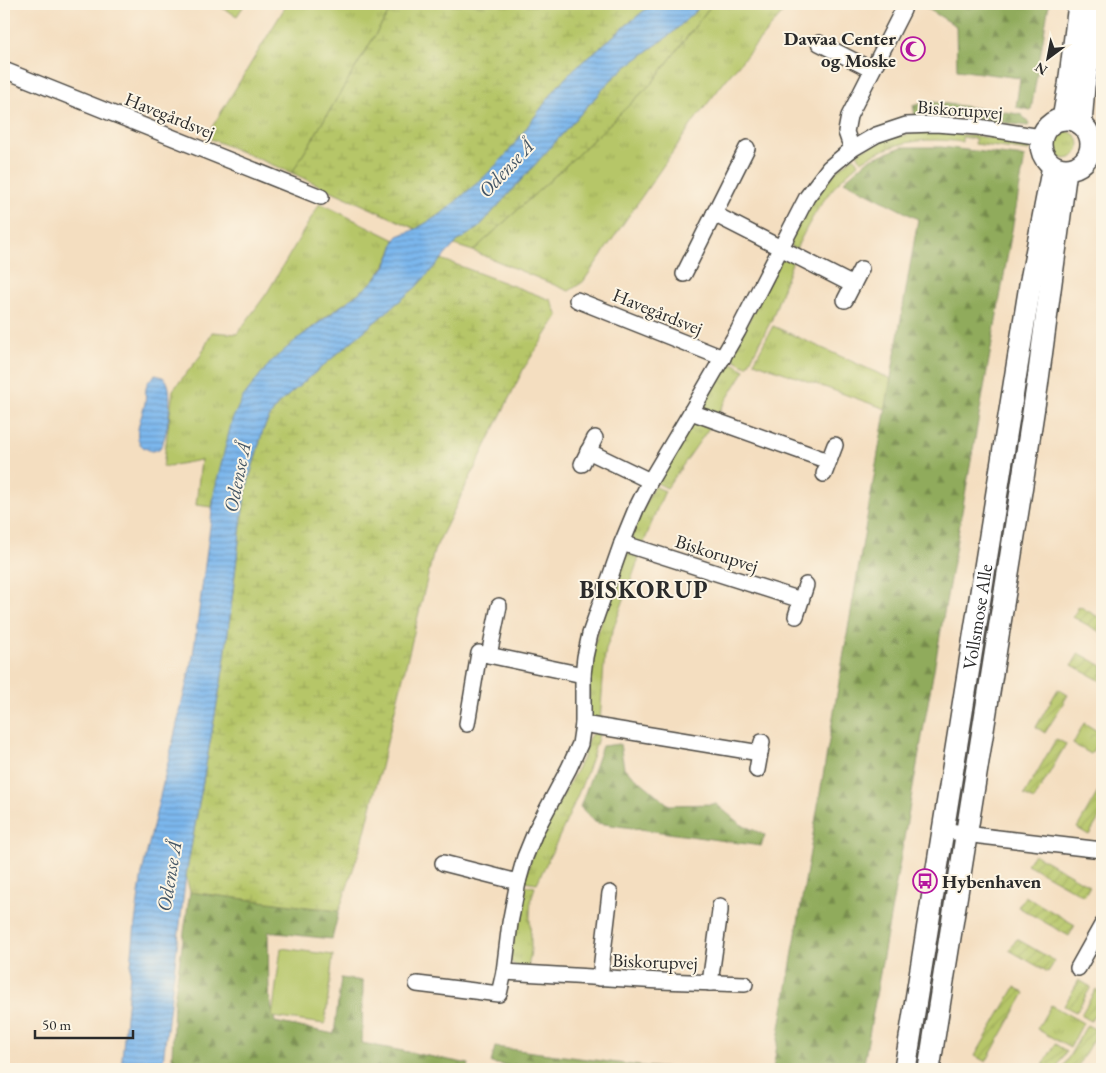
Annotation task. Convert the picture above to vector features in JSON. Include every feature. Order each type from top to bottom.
[{"type":"street","points":[[1072,121],[1069,85],[1079,4]]},
{"type":"street","points":[[1072,121],[1084,86],[1099,4]]},
{"type":"street","points":[[852,149],[846,132],[849,116],[903,10]]},
{"type":"street","points":[[818,43],[872,70]]},
{"type":"street","name":"Havegårdsvej","points":[[4,70],[321,197]]},
{"type":"street","points":[[1055,121],[1072,121],[1086,129],[1096,153],[1075,168],[1060,168],[1047,162],[1043,156],[1041,148],[1042,137],[1044,130],[1055,121]]},
{"type":"street","name":"Biskorupvej","points":[[417,984],[499,994],[504,972],[510,923],[525,857],[536,830],[580,744],[583,724],[585,656],[590,634],[622,543],[650,480],[738,331],[807,197],[829,168],[852,149],[876,135],[906,125],[935,124],[978,127],[1042,137]]},
{"type":"street","points":[[684,274],[747,148]]},
{"type":"street","name":"Vollsmose Alle","points":[[905,1069],[1030,285],[1060,168]]},
{"type":"street","name":"Vollsmose Alle","points":[[929,1069],[1024,475],[1060,168]]},
{"type":"street","points":[[714,214],[853,285]]},
{"type":"street","points":[[845,300],[862,269]]},
{"type":"street","name":"Havegårdsvej","points":[[577,300],[723,358]]},
{"type":"street","points":[[691,412],[826,468],[835,445]]},
{"type":"street","points":[[588,451],[650,480]]},
{"type":"street","name":"Biskorupvej","points":[[622,543],[801,600]]},
{"type":"street","points":[[796,616],[806,585]]},
{"type":"street","points":[[489,655],[498,606]]},
{"type":"street","points":[[467,724],[480,654],[583,675]]},
{"type":"street","points":[[583,724],[761,747],[756,770]]},
{"type":"street","points":[[943,830],[1102,850]]},
{"type":"street","points":[[443,863],[518,882]]},
{"type":"street","name":"Biskorupvej","points":[[600,978],[610,893]]},
{"type":"street","name":"Biskorupvej","points":[[710,983],[720,906]]},
{"type":"street","points":[[1078,968],[1102,925]]},
{"type":"street","name":"Biskorupvej","points":[[504,972],[745,984]]},
{"type":"green space","points":[[215,4],[245,4],[237,16]]},
{"type":"green space","points":[[287,4],[394,4],[292,173],[206,137]]},
{"type":"green space","points":[[394,4],[652,4],[574,69],[557,87],[507,154],[483,178],[441,214],[416,229],[292,173]]},
{"type":"green space","points":[[703,4],[712,4],[652,83],[473,251],[454,245],[461,238],[478,228],[610,81],[623,69],[670,35]]},
{"type":"green space","points":[[712,4],[790,4],[694,121],[583,282],[569,291],[473,251],[652,83]]},
{"type":"green space","points":[[920,4],[1049,4],[1031,110],[1016,107],[1020,78],[957,70],[956,26]]},
{"type":"green space","points":[[933,102],[1022,115],[1029,124],[1028,126],[940,114],[915,116],[913,105]]},
{"type":"green space","points":[[931,131],[1020,141],[1030,146],[1029,151],[975,144],[976,139],[962,137],[962,142],[934,140],[910,142],[886,149],[861,161],[857,153],[893,138]]},
{"type":"green space","points":[[1065,131],[1075,135],[1079,145],[1075,155],[1065,159],[1055,155],[1051,145],[1055,135]]},
{"type":"green space","points":[[902,147],[941,147],[1025,157],[863,1069],[773,1069],[918,219],[844,181],[868,160]]},
{"type":"green space","points":[[854,157],[858,164],[847,173],[822,203],[796,249],[792,247],[790,241],[807,209],[836,171]]},
{"type":"green space","points":[[320,203],[395,240],[390,254],[381,271],[367,287],[298,339],[260,375],[215,489],[212,507],[196,505],[201,460],[163,467],[173,390],[201,355],[212,332],[237,334],[267,293]]},
{"type":"green space","points":[[788,257],[793,260],[772,319],[746,366],[731,356],[780,259]]},
{"type":"green space","points":[[441,259],[551,300],[558,316],[524,368],[434,551],[363,840],[339,911],[190,892],[186,875],[224,665],[243,508],[247,486],[263,430],[278,404],[416,287]]},
{"type":"green space","points":[[773,326],[891,379],[886,409],[754,362]]},
{"type":"green space","points":[[729,361],[745,370],[717,415],[704,411],[703,404]]},
{"type":"green space","points":[[697,421],[709,426],[709,428],[667,488],[655,482],[691,423]]},
{"type":"green space","points":[[654,486],[665,491],[643,545],[635,542],[631,534]]},
{"type":"green space","points":[[629,552],[640,555],[606,649],[600,722],[593,721],[588,715],[591,655],[621,560]]},
{"type":"green space","points":[[1079,606],[1102,619],[1102,633],[1073,617]]},
{"type":"green space","points":[[1079,653],[1102,666],[1101,681],[1072,665]]},
{"type":"green space","points":[[1058,689],[1068,695],[1045,733],[1036,727]]},
{"type":"green space","points":[[1084,723],[1102,734],[1091,754],[1073,744]]},
{"type":"green space","points":[[594,733],[599,734],[587,772],[537,883],[524,881],[535,847],[583,758],[588,739]]},
{"type":"green space","points":[[1056,739],[1066,744],[1034,800],[1024,795]]},
{"type":"green space","points":[[620,744],[624,768],[669,805],[716,804],[740,824],[765,835],[761,846],[597,823],[580,807],[602,746]]},
{"type":"green space","points":[[1102,785],[1102,813],[1089,835],[1077,828]]},
{"type":"green space","points":[[1034,854],[1090,886],[1084,896],[1027,864]]},
{"type":"green space","points":[[523,885],[535,887],[530,910],[531,948],[528,968],[516,966],[510,961]]},
{"type":"green space","points":[[190,892],[339,911],[332,939],[268,932],[269,995],[275,1022],[334,1034],[341,978],[363,981],[362,1043],[469,1064],[468,1069],[179,1069],[172,1058],[174,999]]},
{"type":"green space","points":[[1025,896],[1075,925],[1069,936],[1018,907]]},
{"type":"green space","points":[[1017,939],[1055,961],[1048,972],[1009,950]]},
{"type":"green space","points":[[281,948],[333,955],[325,1024],[272,1017]]},
{"type":"green space","points":[[1079,980],[1091,987],[1076,1012],[1064,1006]]},
{"type":"green space","points":[[1015,987],[1025,993],[986,1062],[975,1056]]},
{"type":"green space","points":[[1096,989],[1102,994],[1102,1002],[1091,1021],[1081,1015]]},
{"type":"green space","points":[[1051,1005],[1083,1023],[1070,1048],[1037,1029]]},
{"type":"green space","points":[[1087,1025],[1098,1031],[1076,1069],[1062,1069]]},
{"type":"green space","points":[[1055,1044],[1066,1051],[1056,1069],[1041,1069]]},
{"type":"green space","points":[[495,1047],[677,1069],[528,1069],[491,1063]]},
{"type":"water","name":"Odense Å","points":[[652,4],[703,4],[670,35],[623,69],[610,81],[478,228],[458,241],[416,287],[278,404],[263,430],[247,486],[243,508],[224,665],[186,875],[162,1069],[121,1069],[135,923],[142,873],[193,656],[215,489],[232,420],[243,397],[272,361],[376,278],[385,267],[398,236],[416,229],[441,214],[483,178],[507,154],[557,87],[574,69]]},
{"type":"water","points":[[155,375],[166,380],[170,394],[170,404],[162,444],[159,449],[151,451],[140,444],[138,433],[147,384]]},
{"type":"place","name":"Dawaa Center og Moske","points":[[913,49]]},
{"type":"place","name":"Hybenhaven","points":[[925,881]]},
{"type":"district","name":"BISKORUP","points":[[644,590]]}]
